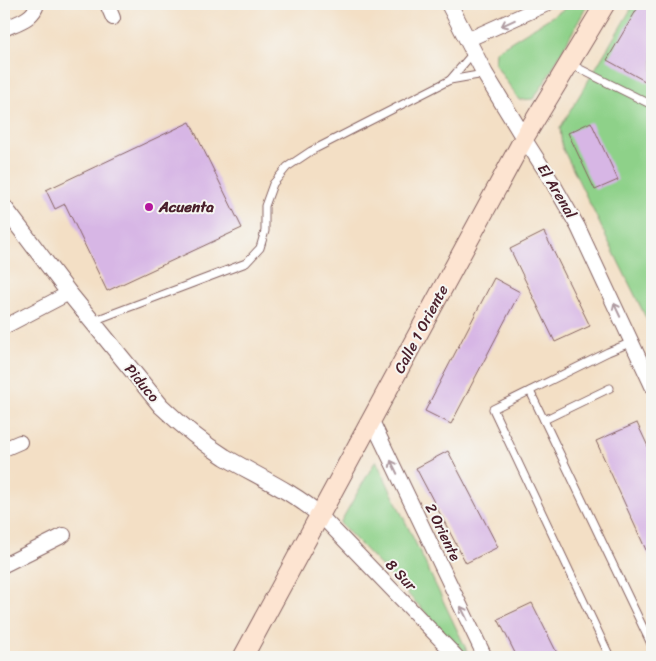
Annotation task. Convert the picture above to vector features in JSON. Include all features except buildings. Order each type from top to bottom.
[{"type":"main road","name":"Calle 1 Oriente","points":[[243,657],[524,138],[605,4]]},
{"type":"street","points":[[107,4],[113,18]]},
{"type":"street","name":"El Arenal","points":[[449,4],[484,74],[547,173],[578,227],[652,386]]},
{"type":"street","points":[[471,46],[547,4]]},
{"type":"street","points":[[4,30],[30,17],[37,6]]},
{"type":"street","name":"Piduco","points":[[4,207],[91,321],[147,390],[176,420],[214,450],[292,494],[321,516]]},
{"type":"street","points":[[4,327],[69,293]]},
{"type":"street","name":"2 Oriente","points":[[372,421],[485,657]]},
{"type":"street","points":[[4,449],[20,442]]},
{"type":"street","name":"8 Sur","points":[[321,516],[457,657]]},
{"type":"street","points":[[4,565],[64,535]]},
{"type":"lane","points":[[450,80],[471,46]]},
{"type":"lane","points":[[570,64],[652,104]]},
{"type":"lane","points":[[91,321],[246,263],[260,248],[265,231],[265,206],[273,184],[287,167],[311,151],[450,80],[484,74]]},
{"type":"lane","points":[[610,657],[492,409],[632,342]]},
{"type":"lane","points":[[544,420],[610,388]]},
{"type":"lane","points":[[530,391],[652,646]]},
{"type":"green space","points":[[572,4],[588,4],[546,80],[533,99],[519,100],[495,64],[496,51]]},
{"type":"green space","points":[[634,4],[652,4],[652,330],[562,147],[560,128]]},
{"type":"green space","points":[[376,460],[470,657],[340,523]]},
{"type":"place","name":"Acuenta","points":[[149,207]]}]
